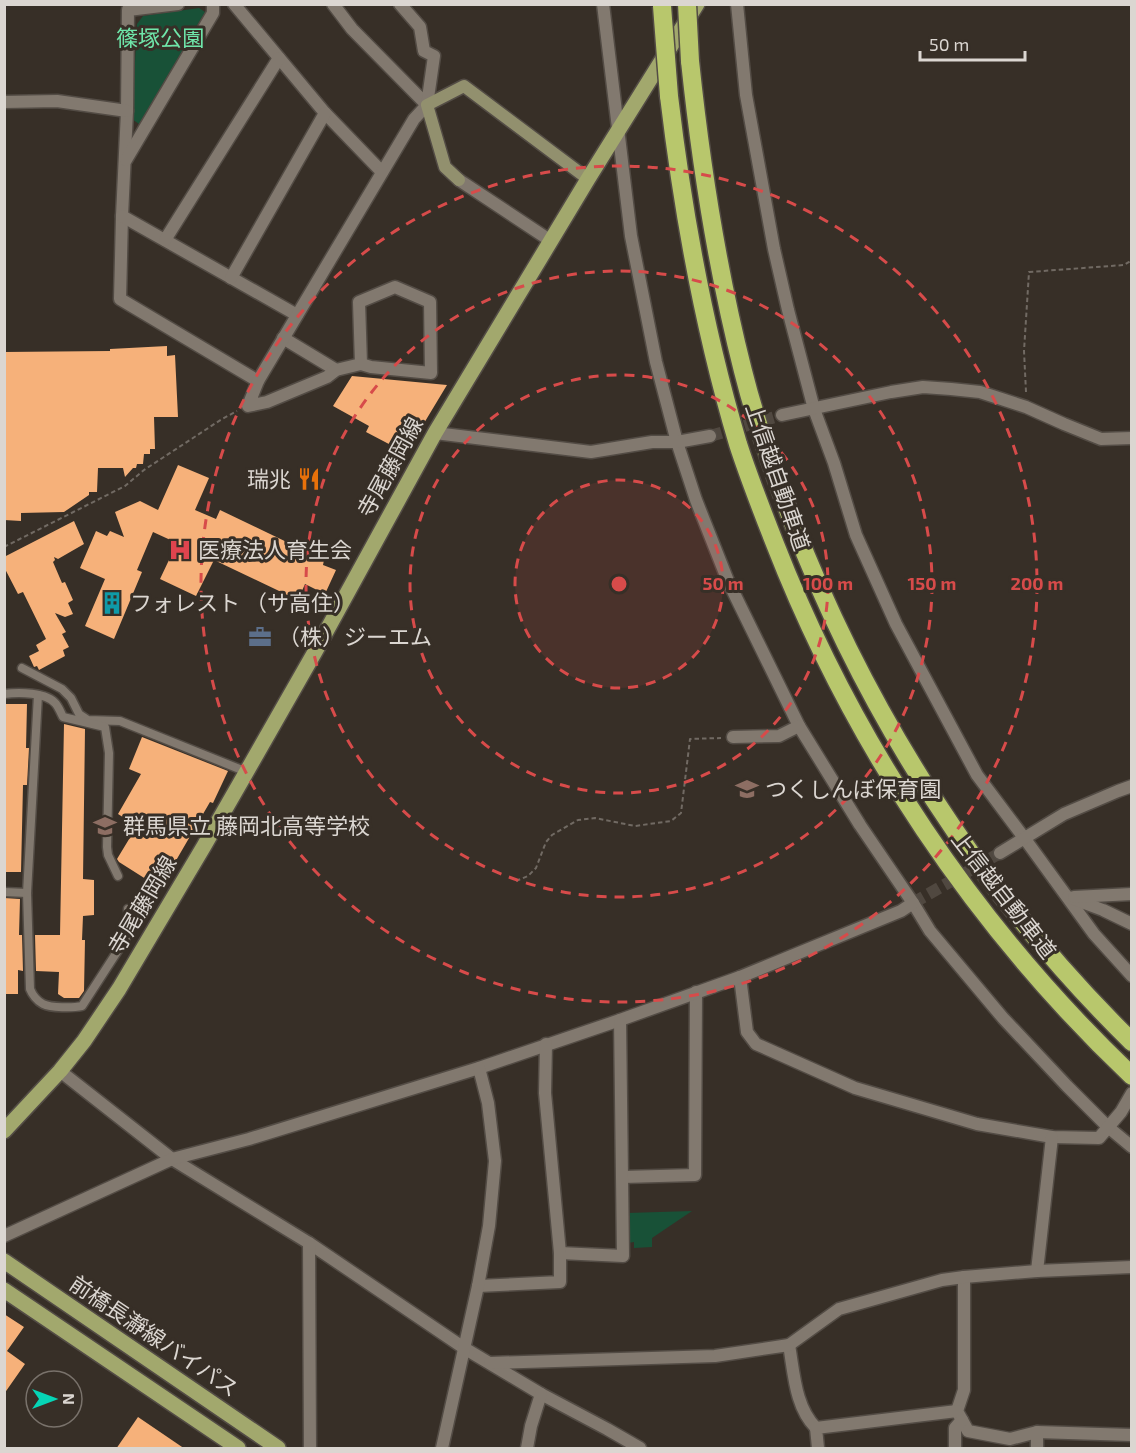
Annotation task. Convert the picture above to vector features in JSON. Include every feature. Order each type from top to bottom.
[{"type":"highway","name":"上信越自動車道","points":[[687,4],[696,120],[714,240],[727,304],[743,373],[762,436],[808,563],[837,628],[868,688],[901,748],[939,807],[976,861],[1050,955],[1130,1040]]},
{"type":"highway","name":"上信越自動車道","points":[[662,5],[669,96],[678,169],[703,309],[739,446],[761,511],[786,573],[816,641],[846,700],[917,820],[996,927],[1039,979],[1128,1072]]},
{"type":"main road","name":"寺尾藤岡線","points":[[4,1131],[60,1071],[84,1041],[119,989],[247,772],[435,433],[588,179],[698,4]]},
{"type":"main road","name":"前橋長瀞線バイパス","points":[[4,1261],[278,1449]]},
{"type":"main road","name":"前橋長瀞線バイパス","points":[[4,1290],[238,1449]]},
{"type":"street","points":[[178,4],[128,10],[120,300],[258,381]]},
{"type":"street","points":[[124,163],[213,13],[213,4]]},
{"type":"street","points":[[234,4],[325,113],[382,172]]},
{"type":"street","points":[[333,4],[352,29],[427,105]]},
{"type":"street","points":[[400,4],[420,27],[424,51],[434,56],[427,105],[445,167],[459,180],[551,241]]},
{"type":"street","points":[[603,4],[631,236],[656,362],[677,442],[696,500],[728,581],[800,726],[860,825],[930,931],[1004,1018],[1131,1147]]},
{"type":"street","points":[[737,4],[746,95],[772,238],[788,310],[814,409],[834,463],[856,535],[896,624],[977,776],[1026,838],[1094,934],[1131,976]]},
{"type":"street","points":[[165,240],[279,58]]},
{"type":"street","points":[[248,406],[258,381],[283,338],[414,119],[427,105],[464,86],[588,179]]},
{"type":"street","points":[[4,102],[57,101],[127,111]]},
{"type":"street","points":[[231,278],[325,113]]},
{"type":"street","points":[[122,216],[297,315]]},
{"type":"street","points":[[248,406],[267,402],[327,377],[336,370],[361,363],[371,368],[431,373],[430,302],[395,287],[359,302],[361,363]]},
{"type":"street","points":[[283,338],[336,370]]},
{"type":"street","points":[[782,415],[923,387],[980,392],[1026,407],[1101,439],[1131,438]]},
{"type":"street","points":[[435,433],[591,452],[710,436]]},
{"type":"street","points":[[733,737],[779,736],[800,726]]},
{"type":"street","points":[[1000,853],[1064,814],[1131,786]]},
{"type":"street","points":[[1067,897],[1131,894]]},
{"type":"street","points":[[1067,897],[1103,910],[1131,924]]},
{"type":"street","points":[[4,1236],[172,1159],[249,1139],[479,1068],[620,1020],[740,977],[901,911],[913,903]]},
{"type":"street","points":[[740,977],[747,1032],[756,1044],[855,1088],[977,1124],[1052,1137],[1099,1138],[1120,1112],[1131,1093]]},
{"type":"street","points":[[622,1177],[695,1175],[696,992]]},
{"type":"street","points":[[560,1253],[622,1256],[620,1020]]},
{"type":"street","points":[[478,1286],[560,1282],[560,1253],[545,1093],[546,1044]]},
{"type":"street","points":[[442,1449],[489,1226],[495,1161],[488,1102],[479,1068]]},
{"type":"street","points":[[60,1071],[172,1159],[309,1243],[464,1348],[540,1394],[640,1449]]},
{"type":"street","points":[[1037,1271],[1052,1137]]},
{"type":"street","points":[[309,1243],[310,1449]]},
{"type":"street","points":[[489,1363],[715,1356],[789,1345],[839,1309],[942,1280],[1037,1271],[1131,1267]]},
{"type":"street","points":[[955,1449],[955,1428],[964,1390],[964,1277]]},
{"type":"street","points":[[789,1345],[797,1392],[807,1419],[816,1428],[818,1449]]},
{"type":"street","points":[[527,1449],[540,1394]]},
{"type":"street","points":[[816,1428],[959,1416]]},
{"type":"street","points":[[959,1416],[968,1431],[1010,1439],[1037,1432],[1131,1435]]},
{"type":"street","points":[[1037,1432],[1037,1449]]},
{"type":"lane","points":[[22,668],[63,688],[79,714],[88,720],[120,721],[247,772]]},
{"type":"lane","points":[[4,694],[17,692],[38,694],[55,702],[63,717],[105,727],[109,753],[107,847],[108,855],[118,876]]},
{"type":"lane","points":[[38,694],[27,893],[32,994],[42,1004],[82,1006],[126,938],[129,929],[128,909]]},
{"type":"lane","points":[[4,892],[27,893]]},
{"type":"path","points":[[1026,407],[1024,351],[1029,272],[1124,265],[1131,260]]},
{"type":"path","points":[[4,547],[125,486],[144,470],[222,418],[248,406]]},
{"type":"path","points":[[516,881],[528,876],[536,868],[546,842],[552,835],[578,820],[595,818],[635,826],[672,821],[681,813],[690,739],[733,737]]},
{"type":"green space","name":"篠塚公園","points":[[199,8],[205,12],[139,124],[132,119],[137,24],[143,16]]},
{"type":"green space","points":[[692,1211],[652,1238],[652,1247],[634,1248],[634,1242],[628,1243],[627,1213]]},
{"type":"building","points":[[167,346],[167,356],[175,355],[178,417],[154,417],[155,449],[150,449],[150,454],[144,454],[143,464],[137,464],[136,468],[133,468],[125,477],[123,468],[98,468],[97,492],[89,492],[89,495],[64,512],[21,513],[21,521],[4,520],[4,352],[110,351],[110,349]]},
{"type":"building","points":[[352,376],[447,385],[406,453],[366,432],[369,426],[333,406]]},
{"type":"building","points":[[178,465],[209,478],[195,510],[216,519],[220,510],[324,560],[323,565],[336,570],[325,594],[305,584],[298,600],[214,560],[196,596],[160,579],[177,543],[153,532],[137,570],[142,572],[114,639],[85,626],[105,579],[80,568],[96,531],[107,536],[110,531],[124,537],[115,512],[140,501],[158,510]]},
{"type":"building","points":[[74,521],[84,544],[58,559],[54,557],[53,562],[62,583],[65,582],[73,600],[68,603],[73,614],[65,617],[55,613],[66,632],[62,634],[69,647],[63,650],[65,656],[39,670],[37,666],[34,667],[29,656],[39,651],[36,645],[46,639],[23,592],[18,594],[4,567],[4,557]]},
{"type":"building","points":[[4,704],[27,704],[26,748],[29,748],[27,785],[23,785],[21,872],[4,872]]},
{"type":"building","points":[[64,724],[85,729],[83,879],[94,880],[94,915],[83,916],[84,991],[79,998],[64,998],[58,994],[59,972],[36,971],[35,935],[60,935]]},
{"type":"building","points":[[142,737],[228,771],[213,803],[210,802],[160,888],[117,859],[137,826],[118,814],[141,774],[129,769]]},
{"type":"building","points":[[4,898],[20,899],[19,935],[22,935],[23,971],[18,970],[18,994],[4,994]]},
{"type":"building","points":[[4,1314],[24,1327],[7,1351],[25,1364],[4,1394]]},
{"type":"building","points":[[138,1417],[185,1449],[116,1449]]},
{"type":"tunnel","points":[[710,436],[782,415]]},
{"type":"tunnel","points":[[913,903],[1000,853]]},
{"type":"place","name":"瑞兆","points":[[309,479]]},
{"type":"place","name":"医療法人育生会","points":[[180,550]]},
{"type":"place","name":"フォレスト （サ高住）","points":[[112,603]]},
{"type":"place","name":"（株）ジーエム","points":[[260,637]]},
{"type":"place","name":"つくしんぼ保育園","points":[[747,789]]},
{"type":"place","name":"群馬県立 藤岡北高等学校","points":[[105,826]]}]
